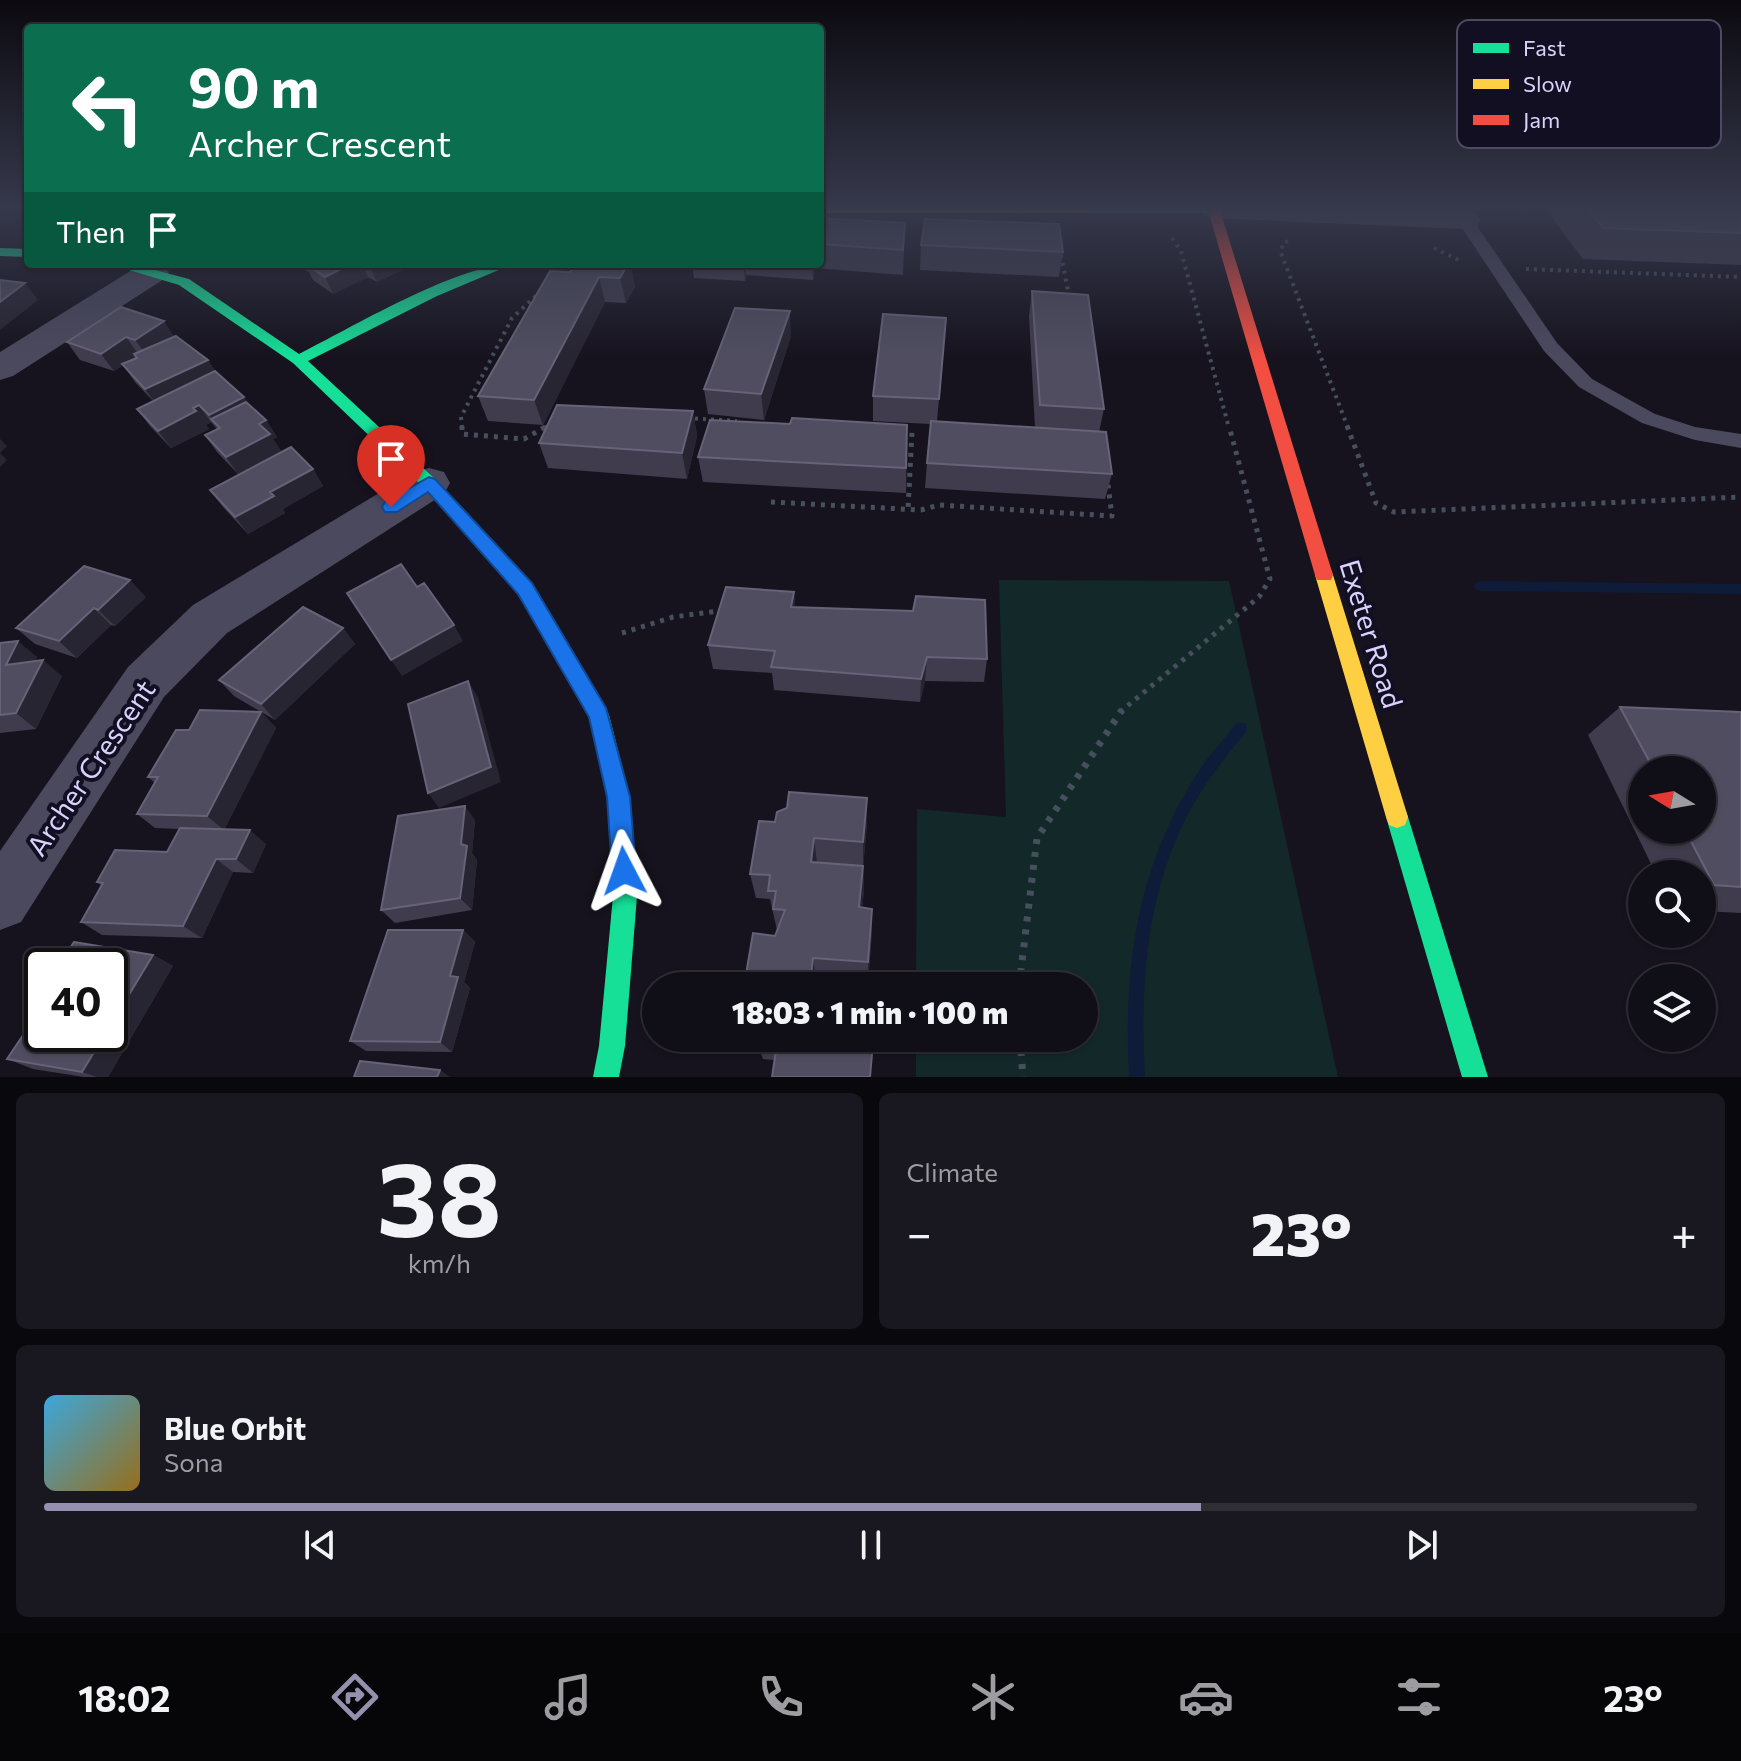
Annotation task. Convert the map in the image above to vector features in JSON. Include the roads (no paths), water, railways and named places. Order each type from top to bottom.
[{"type":"street","name":"Exeter Road","points":[[1229,257],[1475,1077]]},
{"type":"street","points":[[134,268],[184,282],[298,360],[429,483],[525,588],[599,715],[619,797],[625,896],[612,1046],[606,1077]]},
{"type":"street","points":[[298,360],[432,293],[496,268]]},
{"type":"street","points":[[0,368],[152,272]]},
{"type":"street","name":"Archer Crescent","points":[[0,901],[146,682],[210,619],[429,483]]},
{"type":"lane","points":[[1490,257],[1550,346],[1569,369],[1599,391],[1637,412],[1681,429],[1741,441]]},
{"type":"waterway","points":[[1480,586],[1741,589]]},
{"type":"waterway","points":[[1137,1077],[1134,1030],[1136,983],[1152,891],[1186,804],[1211,765],[1241,728]]}]
